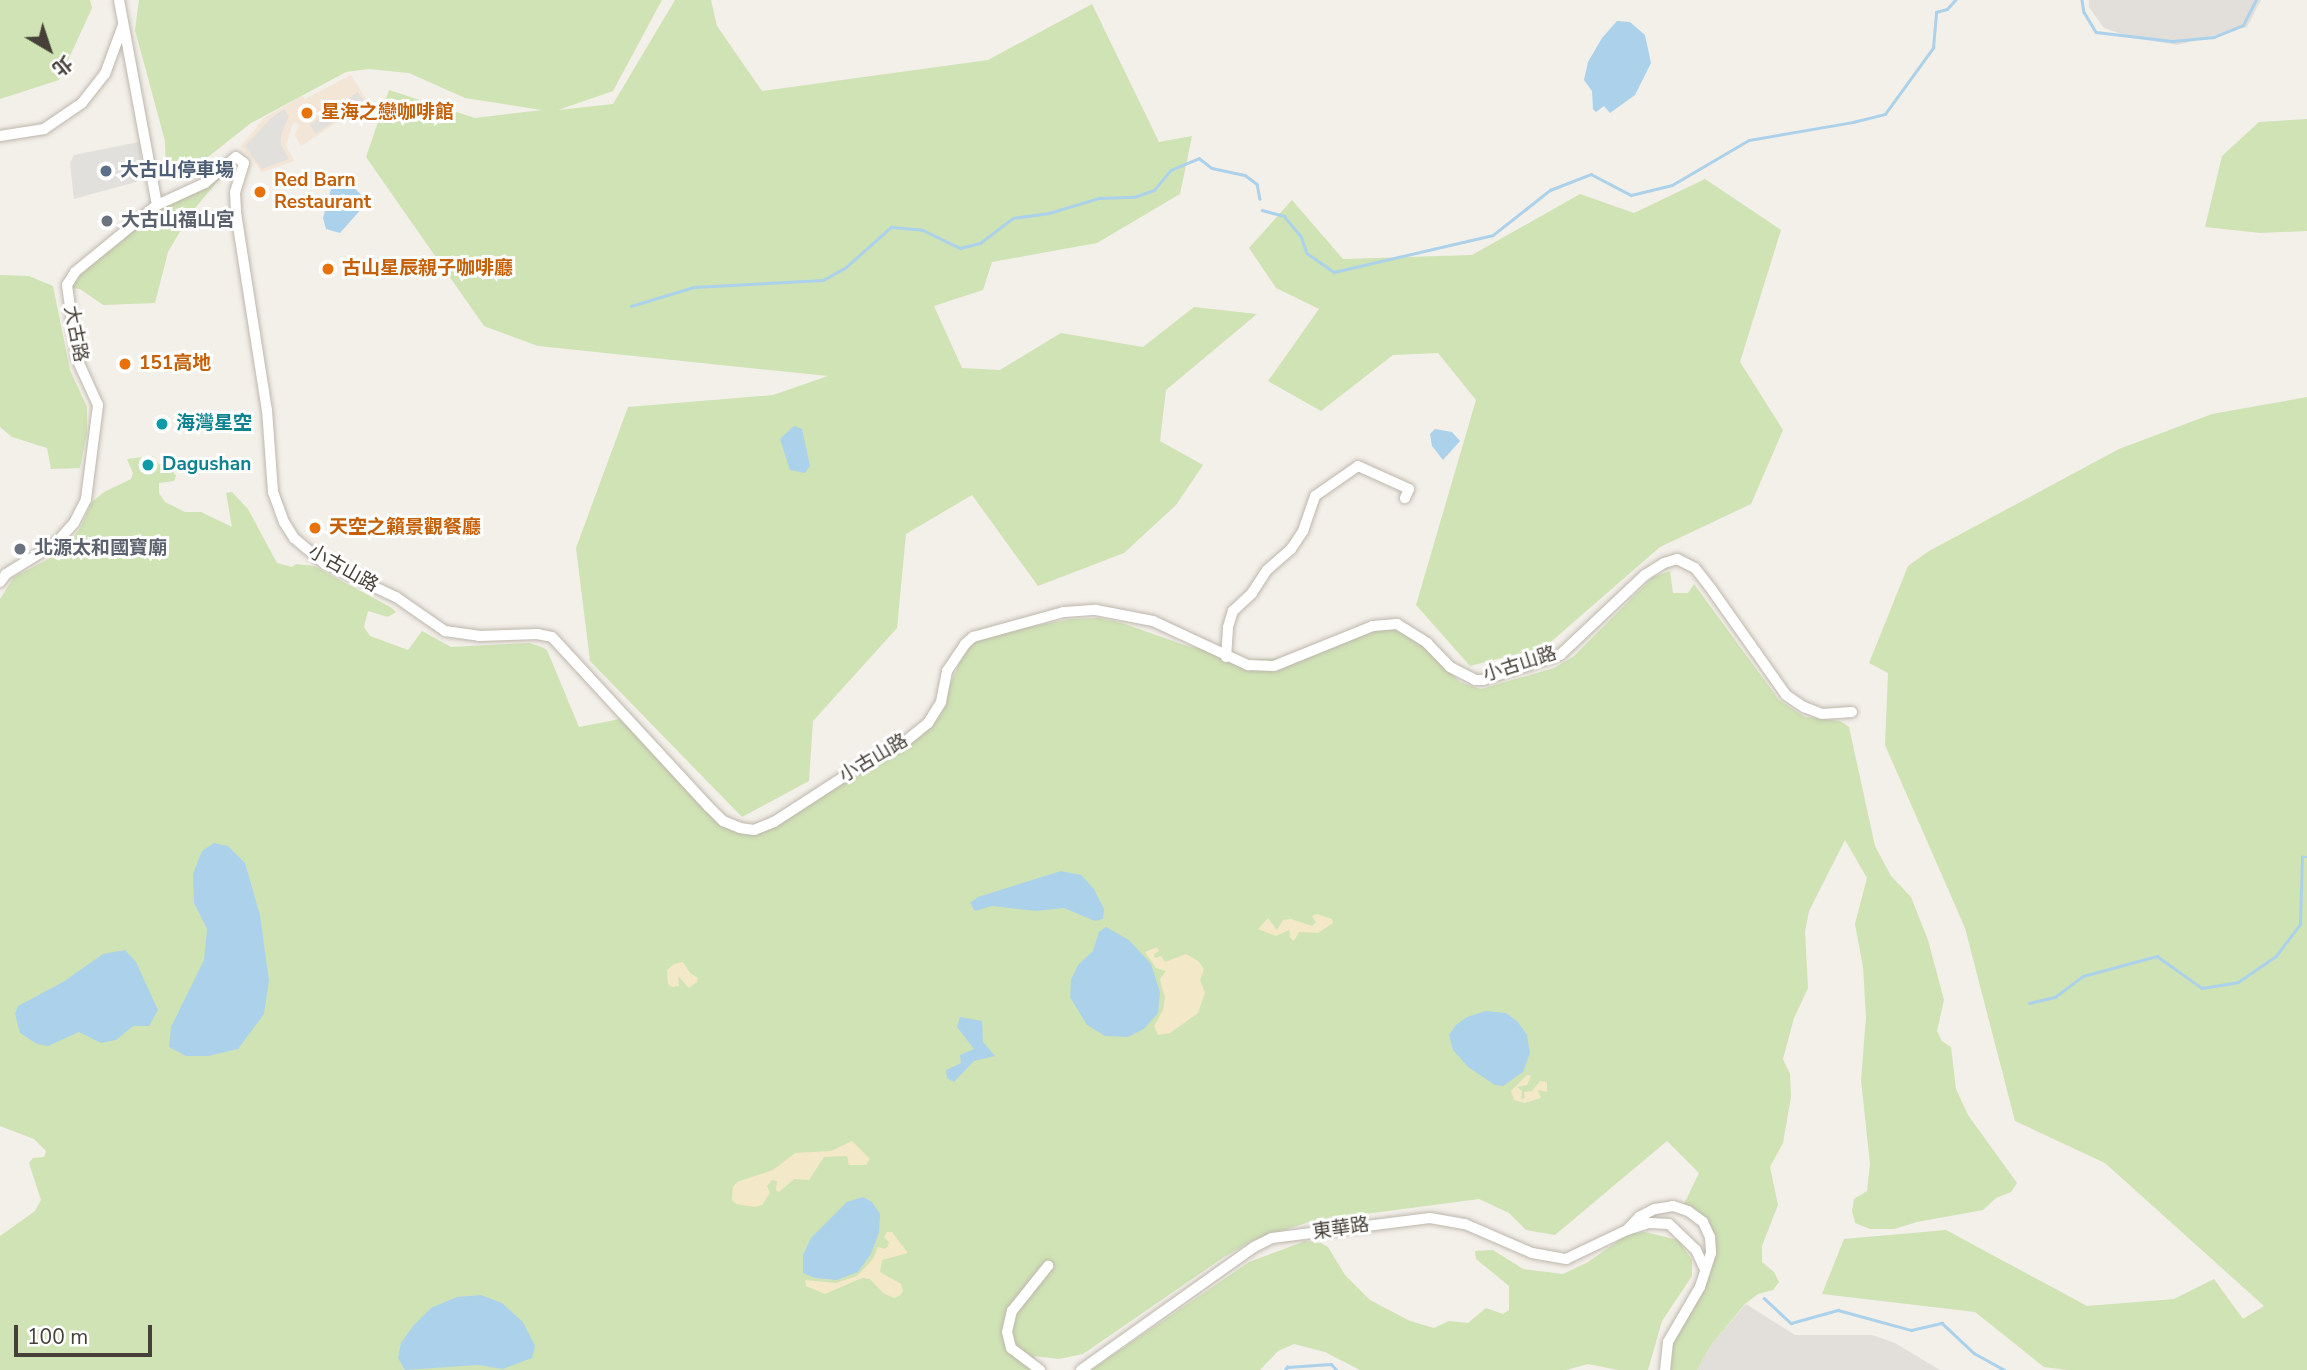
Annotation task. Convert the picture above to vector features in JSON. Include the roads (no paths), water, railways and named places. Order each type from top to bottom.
[{"type":"street","points":[[119,0],[157,205]]},
{"type":"street","points":[[0,136],[44,129],[82,103],[105,74],[123,25]]},
{"type":"street","name":"小古山路","points":[[157,205],[205,183],[236,157],[244,163],[235,192],[236,213],[267,410],[273,492],[281,516],[294,538],[324,563],[396,597],[446,631],[480,636],[537,634],[552,637],[723,821],[754,830],[774,822],[857,768],[908,740],[928,723],[941,702],[947,671],[965,644],[981,632],[1064,612],[1096,610],[1153,621],[1226,657],[1248,665],[1274,666],[1389,623],[1397,624],[1427,643],[1458,673],[1475,680],[1483,680],[1560,655],[1645,575],[1664,563],[1677,559],[1695,568],[1713,590],[1786,695],[1804,708],[1822,714],[1852,712]]},
{"type":"street","name":"大古路","points":[[0,582],[6,574],[56,543],[74,523],[86,499],[98,405],[76,359],[67,285],[75,272],[157,205]]},
{"type":"street","points":[[1226,657],[1227,627],[1233,611],[1252,593],[1267,570],[1291,549],[1303,531],[1315,496],[1359,466],[1409,489],[1405,498]]},
{"type":"street","name":"東華路","points":[[1627,1230],[1639,1217],[1655,1209],[1673,1206],[1688,1211],[1703,1222],[1710,1237],[1711,1253],[1700,1287],[1668,1342],[1665,1370]]},
{"type":"street","name":"東華路","points":[[1081,1370],[1254,1247],[1272,1238],[1430,1218],[1465,1224],[1532,1253],[1566,1259],[1627,1230],[1649,1223],[1669,1224],[1696,1250],[1705,1269]]},
{"type":"street","points":[[1040,1370],[1011,1348],[1007,1332],[1012,1311],[1048,1266]]},
{"type":"water","points":[[1617,21],[1630,22],[1645,35],[1651,63],[1635,95],[1610,113],[1604,106],[1596,112],[1593,109],[1592,91],[1584,80],[1588,62],[1602,38]]},
{"type":"water","points":[[343,182],[351,184],[362,196],[363,207],[340,233],[326,229],[323,218],[331,189]]},
{"type":"water","points":[[794,426],[802,429],[810,466],[805,473],[790,470],[780,439]]},
{"type":"water","points":[[1435,429],[1452,432],[1460,441],[1443,460],[1432,446],[1430,434]]},
{"type":"water","points":[[214,843],[228,846],[245,863],[260,915],[269,981],[264,1014],[238,1049],[208,1056],[186,1056],[169,1047],[171,1027],[204,960],[207,929],[194,903],[193,874],[202,851]]},
{"type":"water","points":[[1061,871],[1081,875],[1094,889],[1104,909],[1103,919],[1095,921],[1064,908],[1036,911],[992,906],[975,911],[970,903],[978,897]]},
{"type":"water","points":[[1106,927],[1129,940],[1151,964],[1160,992],[1158,1013],[1144,1029],[1128,1037],[1105,1036],[1087,1025],[1070,997],[1071,980],[1078,965],[1093,951],[1099,932]]},
{"type":"water","points":[[125,950],[136,962],[158,1010],[149,1026],[133,1026],[116,1040],[101,1043],[79,1032],[48,1046],[37,1044],[20,1033],[15,1014],[18,1006],[63,982],[103,954]]},
{"type":"water","points":[[1486,1011],[1506,1013],[1517,1021],[1527,1035],[1530,1053],[1523,1072],[1503,1086],[1495,1085],[1468,1067],[1453,1050],[1449,1035],[1456,1025],[1467,1017]]},
{"type":"water","points":[[960,1017],[982,1021],[983,1042],[995,1056],[974,1061],[954,1082],[947,1078],[946,1070],[961,1063],[960,1055],[974,1049],[957,1027]]},
{"type":"water","points":[[863,1197],[872,1202],[880,1214],[879,1232],[871,1254],[858,1272],[837,1280],[815,1278],[803,1273],[803,1255],[811,1238],[847,1202]]},
{"type":"water","points":[[481,1295],[502,1303],[523,1322],[535,1346],[532,1358],[503,1369],[478,1365],[405,1370],[398,1358],[401,1343],[431,1308],[457,1297]]},
{"type":"waterway","points":[[1262,210],[1284,216],[1301,236],[1307,253],[1334,272],[1493,235],[1550,190],[1591,174],[1631,195],[1672,185],[1749,140],[1885,114],[1933,48],[1936,12],[1947,9],[1955,0]]},
{"type":"waterway","points":[[2082,0],[2084,12],[2096,32],[2173,41],[2214,37],[2243,25],[2256,0]]},
{"type":"waterway","points":[[631,306],[694,287],[823,280],[845,268],[891,227],[923,230],[960,248],[980,243],[1013,218],[1049,213],[1099,198],[1134,197],[1154,190],[1171,170],[1199,158],[1212,168],[1245,175],[1257,184],[1260,199]]},
{"type":"waterway","points":[[2029,1003],[2055,997],[2083,976],[2157,956],[2202,988],[2238,982],[2276,956],[2300,924],[2302,857],[2307,857]]},
{"type":"waterway","points":[[1764,1298],[1791,1323],[1838,1310],[1911,1330],[1942,1323],[1974,1353],[2005,1370]]},
{"type":"waterway","points":[[1285,1370],[1287,1367],[1331,1364],[1337,1370]]},
{"type":"place","name":"星海之戀咖啡館","points":[[307,113]]},
{"type":"place","name":"大古山停車場","points":[[106,171]]},
{"type":"place","name":"Red Barn Restaurant","points":[[260,192]]},
{"type":"place","name":"大古山福山宮","points":[[107,221]]},
{"type":"place","name":"古山星辰親子咖啡廳","points":[[328,269]]},
{"type":"place","name":"151高地","points":[[125,364]]},
{"type":"place","name":"海灣星空","points":[[162,424]]},
{"type":"place","name":"Dagushan","points":[[148,465]]},
{"type":"place","name":"天空之籟景觀餐廳","points":[[315,528]]},
{"type":"place","name":"北源太和國寶廟","points":[[20,549]]}]
